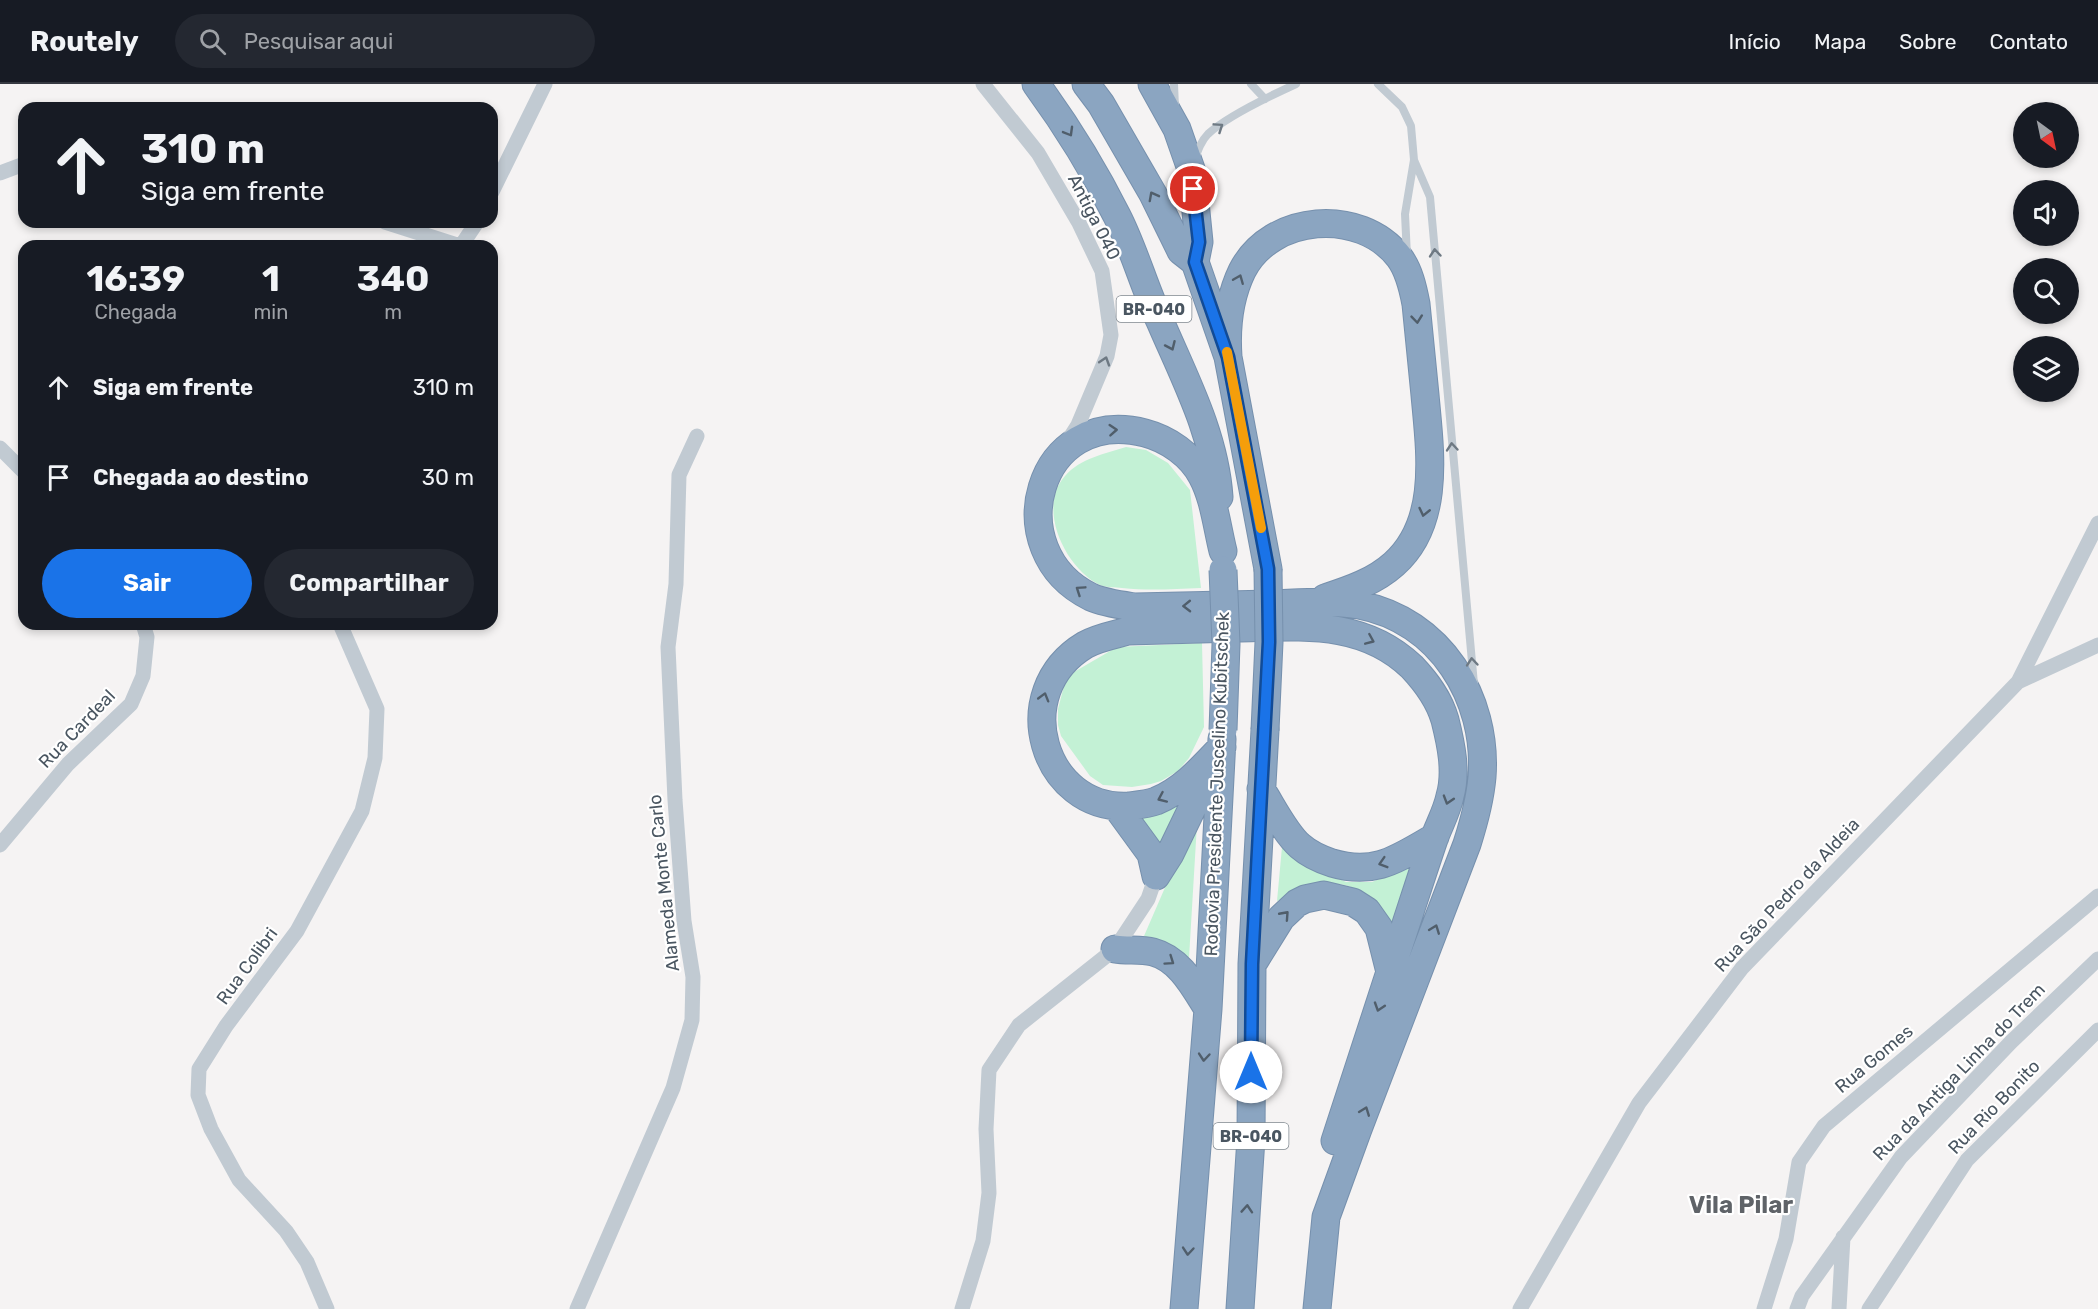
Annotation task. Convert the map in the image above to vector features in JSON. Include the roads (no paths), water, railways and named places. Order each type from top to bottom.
[{"type":"highway","name":"Rodovia Presidente Juscelino Kubitschek","points":[[1036,84],[1059,116],[1117,216],[1213,451],[1219,490],[1226,644],[1222,738],[1208,1009],[1184,1309]]},
{"type":"highway","name":"BR-040","points":[[1086,84],[1101,104],[1153,194],[1181,251],[1195,262],[1228,357],[1268,569],[1269,642],[1252,964],[1251,1138],[1240,1309]]},
{"type":"highway","points":[[1152,84],[1177,129],[1192,172],[1199,242],[1195,262]]},
{"type":"highway","points":[[1228,357],[1227,339],[1231,305],[1242,270],[1265,243],[1287,230],[1312,224],[1354,229],[1368,233],[1400,258],[1407,272],[1416,304],[1430,447],[1429,485],[1424,515],[1410,546],[1384,572],[1357,587],[1308,603]]},
{"type":"highway","points":[[1223,561],[1203,477],[1188,456],[1153,435],[1122,429],[1107,430],[1082,437],[1062,452],[1044,479],[1038,514],[1042,544],[1056,568],[1080,591],[1093,598],[1135,607],[1308,603],[1360,606],[1397,617],[1417,629],[1434,643],[1454,666],[1468,693],[1477,720],[1483,761],[1477,809],[1467,844],[1326,1217],[1317,1309]]},
{"type":"highway","points":[[1222,738],[1188,782],[1172,794],[1153,802],[1116,806],[1097,802],[1078,792],[1066,780],[1053,761],[1044,741],[1041,719],[1044,694],[1056,672],[1075,652],[1099,639],[1128,631],[1314,626],[1346,631],[1378,643],[1407,663],[1433,691],[1443,711],[1451,747],[1450,797],[1311,1213],[1298,1309]]},
{"type":"highway","points":[[1155,876],[1170,854],[1222,738]]},
{"type":"highway","points":[[1262,789],[1298,845],[1311,855],[1345,867],[1362,869],[1387,863],[1435,837]]},
{"type":"highway","points":[[1116,806],[1151,854],[1155,876]]},
{"type":"highway","points":[[1252,964],[1273,929],[1288,910],[1305,899],[1334,896],[1353,902],[1367,911],[1374,920],[1383,939],[1390,972]]},
{"type":"highway","points":[[1114,950],[1151,951],[1163,956],[1178,967],[1191,982],[1208,1009]]},
{"type":"street","points":[[498,180],[545,84]]},
{"type":"street","name":"Antiga 040","points":[[983,84],[1038,153],[1079,223],[1101,272],[1111,335],[1107,356],[1078,425],[1062,452]]},
{"type":"street","points":[[0,173],[18,166]]},
{"type":"street","points":[[404,228],[442,240]]},
{"type":"street","name":"Alameda Monte Carlo","points":[[577,1309],[673,1088],[692,1020],[693,977],[684,921],[675,800],[668,647],[676,584],[679,475],[697,436]]},
{"type":"street","points":[[0,448],[18,466]]},
{"type":"street","name":"Rua São Pedro da Aldeia","points":[[1520,1309],[1639,1103],[1742,968],[2018,682],[2098,523]]},
{"type":"street","name":"Rua Cardeal","points":[[0,845],[68,764],[130,704],[143,676],[147,637],[145,630]]},
{"type":"street","name":"Rua Colibri","points":[[327,1309],[307,1262],[292,1239],[239,1180],[211,1129],[198,1095],[198,1086],[199,1069],[226,1026],[297,931],[362,811],[375,758],[376,709],[343,630]]},
{"type":"street","points":[[2018,682],[2098,645]]},
{"type":"street","points":[[962,1309],[983,1241],[989,1193],[986,1129],[989,1070],[1019,1025],[1114,950],[1148,899],[1155,876]]},
{"type":"street","name":"Rua Gomes","points":[[1764,1309],[1786,1239],[1799,1162],[1824,1126],[2098,896]]},
{"type":"street","name":"Rua da Antiga Linha do Trem","points":[[1797,1309],[1802,1296],[1901,1157],[2011,1042],[2098,958]]},
{"type":"street","name":"Rua Rio Bonito","points":[[1869,1309],[1967,1160],[2098,1030]]},
{"type":"street","points":[[1839,1309],[1843,1237]]},
{"type":"lane","points":[[1174,84],[1177,129]]},
{"type":"lane","points":[[1251,84],[1265,99]]},
{"type":"lane","points":[[1192,172],[1199,146],[1209,134],[1265,99],[1296,84]]},
{"type":"lane","points":[[1378,84],[1402,107],[1411,126],[1414,160],[1405,214],[1407,272]]},
{"type":"lane","points":[[1414,160],[1430,197],[1477,720]]},
{"type":"district","name":"Vila Pilar","points":[[1741,1205]]}]
